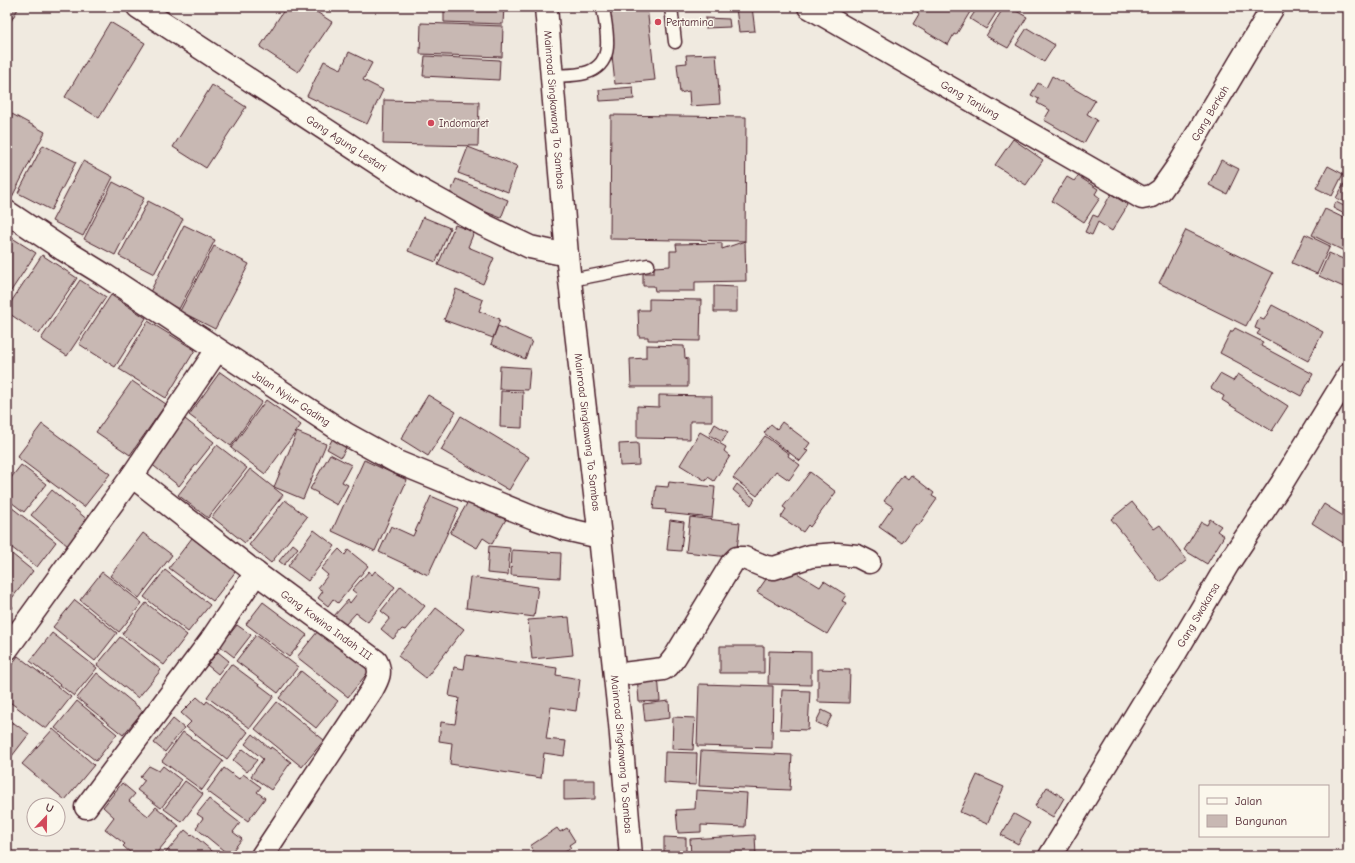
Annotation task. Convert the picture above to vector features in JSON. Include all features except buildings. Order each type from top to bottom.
[{"type":"street","name":"Gang Agung Lestari","points":[[138,7],[406,182],[484,225],[530,248],[567,255]]},
{"type":"street","name":"Mainroad Singkawang To Sambas","points":[[546,7],[567,255],[600,537],[622,674],[631,856]]},
{"type":"street","name":"Gang Tanjung","points":[[809,7],[1132,193]]},
{"type":"street","name":"Gang Berkah","points":[[1132,193],[1142,198],[1152,196],[1162,190],[1180,163],[1273,7]]},
{"type":"street","name":"Jalan Nyiur Gading","points":[[7,212],[346,434],[397,462],[534,518],[565,529],[600,537]]},
{"type":"street","points":[[7,649],[132,476],[217,350]]},
{"type":"street","name":"Gang Swakarsa","points":[[1050,856],[1170,662],[1228,564],[1282,483],[1348,375]]},
{"type":"street","name":"Gang Kowina Indah III","points":[[132,476],[256,573],[376,661],[379,666],[380,673],[378,680],[372,690],[262,856]]},
{"type":"street","points":[[622,674],[663,669],[668,666],[732,563],[737,558],[744,558],[766,567],[774,568],[811,556],[837,554],[857,556],[869,562]]},
{"type":"street","points":[[86,807],[211,640],[256,573]]},
{"type":"lane","points":[[552,76],[586,73],[600,65],[607,53],[608,41],[603,7]]},
{"type":"lane","points":[[671,7],[675,42]]},
{"type":"lane","points":[[571,280],[648,265]]},
{"type":"place","name":"Pertamina","points":[[658,22]]},
{"type":"place","name":"Indomaret","points":[[431,123]]}]
